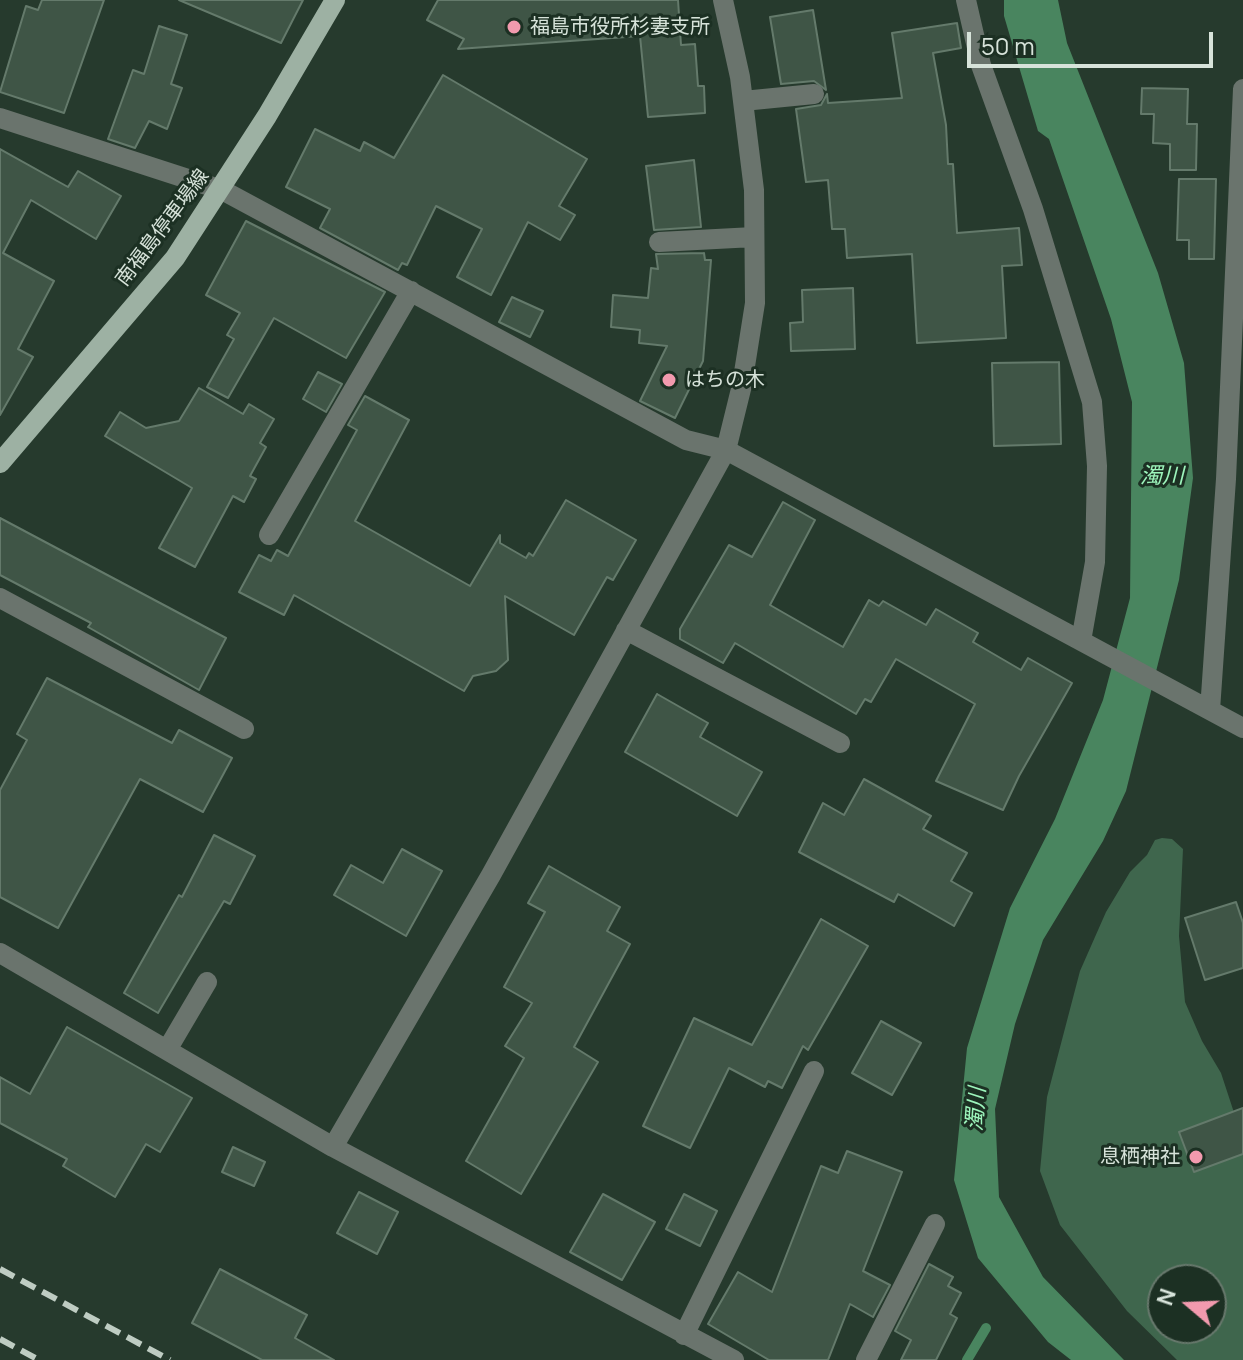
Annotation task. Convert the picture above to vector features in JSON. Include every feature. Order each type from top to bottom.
[{"type":"main road","name":"南福島停車場線","points":[[0,463],[175,258],[222,190],[335,0]]},
{"type":"street","points":[[333,1147],[491,875],[726,450],[742,385],[755,303],[754,190],[743,101],[723,0]]},
{"type":"street","points":[[966,0],[981,65],[1033,209],[1092,402],[1097,466],[1095,562],[1081,641]]},
{"type":"street","points":[[1210,710],[1226,479],[1243,89]]},
{"type":"street","points":[[743,101],[814,94]]},
{"type":"street","points":[[0,118],[222,190],[686,440],[726,450],[1243,728]]},
{"type":"street","points":[[659,242],[754,237]]},
{"type":"street","points":[[269,535],[411,291]]},
{"type":"street","points":[[0,598],[244,729]]},
{"type":"street","points":[[626,630],[840,743]]},
{"type":"street","points":[[0,953],[333,1147],[734,1360]]},
{"type":"street","points":[[167,1050],[207,982]]},
{"type":"street","points":[[684,1335],[814,1071]]},
{"type":"street","points":[[866,1360],[935,1224]]},
{"type":"shaded area","points":[[1162,838],[1172,839],[1183,849],[1179,936],[1185,1002],[1202,1041],[1221,1073],[1243,1140],[1243,1360],[1177,1360],[1161,1344],[1227,1344],[1227,1264],[1147,1264],[1147,1331],[1127,1311],[1060,1225],[1040,1171],[1047,1097],[1080,971],[1106,912],[1130,872],[1147,855],[1155,840]]},
{"type":"water","name":"濁川","points":[[1004,0],[1058,0],[1067,43],[1158,273],[1184,363],[1193,478],[1179,580],[1126,791],[1103,841],[1043,940],[1015,1024],[995,1109],[999,1197],[1043,1277],[1124,1360],[1071,1360],[1048,1342],[978,1258],[954,1180],[967,1048],[1010,908],[1055,819],[1103,700],[1130,598],[1132,402],[1111,319],[1049,139],[1038,131],[1004,16]]},
{"type":"building","points":[[42,0],[104,0],[64,113],[0,92],[26,6],[38,10]]},
{"type":"building","points":[[179,0],[303,0],[281,43]]},
{"type":"building","points":[[438,0],[678,0],[681,45],[695,44],[698,86],[704,86],[705,113],[648,117],[640,36],[458,49],[464,39],[427,20]]},
{"type":"building","points":[[813,10],[826,90],[814,81],[781,84],[770,17]]},
{"type":"building","points":[[957,23],[961,48],[933,53],[946,125],[948,164],[953,164],[957,233],[1019,228],[1022,265],[1002,266],[1006,338],[917,343],[912,254],[847,258],[845,229],[832,229],[828,180],[806,182],[796,109],[821,105],[827,94],[828,103],[902,98],[892,33]]},
{"type":"building","points":[[159,26],[187,35],[171,84],[182,88],[167,129],[149,121],[135,148],[108,139],[133,70],[144,74]]},
{"type":"building","points":[[443,75],[587,159],[559,206],[575,215],[560,240],[528,222],[491,295],[457,277],[482,229],[436,206],[407,265],[402,263],[398,270],[320,228],[330,209],[286,187],[315,129],[360,151],[364,142],[394,158]]},
{"type":"building","points":[[1142,88],[1188,89],[1187,124],[1197,124],[1196,170],[1170,170],[1170,144],[1153,143],[1154,114],[1141,114]]},
{"type":"building","points":[[0,149],[68,187],[78,171],[121,196],[96,239],[31,200],[3,253],[54,281],[18,349],[33,357],[0,415]]},
{"type":"building","points":[[694,160],[701,227],[654,230],[646,166]]},
{"type":"building","points":[[1179,179],[1216,179],[1214,259],[1189,259],[1189,240],[1177,240]]},
{"type":"building","points":[[246,221],[385,292],[346,358],[274,318],[228,398],[207,387],[234,339],[227,335],[240,313],[206,295]]},
{"type":"building","points":[[704,253],[705,260],[711,260],[703,361],[675,418],[640,401],[667,346],[639,343],[640,330],[611,327],[613,295],[648,298],[651,268],[658,269],[656,254]]},
{"type":"building","points":[[853,288],[855,349],[791,351],[790,323],[803,322],[802,290]]},
{"type":"building","points":[[512,297],[543,311],[530,337],[499,322]]},
{"type":"building","points":[[1059,362],[1061,444],[994,446],[992,363]]},
{"type":"building","points":[[318,372],[342,384],[326,412],[303,399]]},
{"type":"building","points":[[199,388],[243,414],[249,404],[274,419],[260,443],[266,447],[250,476],[256,479],[244,502],[233,496],[195,567],[159,548],[192,488],[105,436],[120,412],[146,428],[179,421]]},
{"type":"building","points":[[365,396],[409,420],[355,521],[470,586],[500,535],[500,543],[526,558],[529,553],[533,556],[566,500],[636,540],[613,580],[607,577],[574,635],[505,596],[508,660],[496,671],[473,676],[464,691],[294,595],[284,615],[239,592],[259,555],[271,561],[277,550],[288,556],[357,430],[348,425]]},
{"type":"building","points":[[783,502],[815,520],[770,605],[843,647],[869,600],[879,606],[883,601],[926,625],[936,609],[978,633],[973,642],[1021,670],[1028,658],[1072,683],[1003,810],[936,781],[975,704],[896,659],[871,702],[865,699],[856,714],[735,643],[723,663],[680,639],[680,629],[729,545],[752,557]]},
{"type":"building","points":[[0,518],[226,638],[199,690],[88,627],[91,623],[0,575]]},
{"type":"building","points":[[47,678],[172,743],[179,730],[232,758],[203,812],[140,779],[58,928],[0,897],[0,790],[27,740],[17,734]]},
{"type":"building","points":[[657,694],[708,723],[700,737],[762,772],[737,816],[625,752]]},
{"type":"building","points":[[864,779],[931,816],[923,829],[967,853],[951,881],[972,893],[954,926],[898,894],[894,902],[799,852],[823,803],[844,815]]},
{"type":"building","points":[[214,835],[255,856],[230,904],[224,901],[158,1013],[124,993],[179,895],[182,897]]},
{"type":"building","points":[[402,849],[442,871],[406,936],[334,895],[351,865],[383,883]]},
{"type":"building","points":[[549,866],[620,907],[607,931],[630,944],[574,1047],[598,1062],[521,1194],[466,1161],[524,1058],[505,1046],[532,1003],[504,987],[545,912],[528,903]]},
{"type":"building","points":[[1236,902],[1243,923],[1243,968],[1205,980],[1185,918]]},
{"type":"building","points":[[821,919],[868,946],[808,1050],[803,1046],[782,1088],[768,1081],[765,1087],[729,1068],[690,1148],[643,1126],[694,1018],[752,1045]]},
{"type":"building","points":[[881,1021],[921,1043],[892,1095],[852,1073]]},
{"type":"building","points":[[67,1027],[192,1098],[160,1152],[146,1144],[115,1197],[63,1166],[67,1159],[0,1123],[0,1077],[30,1094]]},
{"type":"building","points":[[1243,1108],[1243,1154],[1194,1172],[1179,1132]]},
{"type":"building","points":[[233,1147],[265,1162],[254,1186],[222,1172]]},
{"type":"building","points":[[847,1151],[902,1172],[863,1271],[890,1285],[873,1317],[850,1304],[828,1360],[769,1360],[708,1324],[738,1272],[772,1292],[821,1166],[838,1173]]},
{"type":"building","points":[[359,1192],[398,1212],[377,1254],[337,1233]]},
{"type":"building","points":[[603,1194],[655,1222],[622,1280],[570,1252]]},
{"type":"building","points":[[684,1194],[717,1211],[700,1246],[666,1229]]},
{"type":"building","points":[[929,1264],[953,1277],[948,1286],[961,1293],[950,1314],[957,1318],[936,1360],[901,1360],[911,1340],[895,1331]]},
{"type":"building","points":[[220,1269],[307,1315],[295,1338],[334,1360],[262,1360],[192,1323]]},
{"type":"waterway","points":[[967,1360],[986,1328]]},
{"type":"railway","points":[[0,1269],[170,1360]]},
{"type":"railway","points":[[0,1339],[39,1360]]},
{"type":"place","name":"福島市役所杉妻支所","points":[[514,27]]},
{"type":"place","name":"はちの木","points":[[669,380]]},
{"type":"place","name":"息栖神社","points":[[1196,1157]]}]
